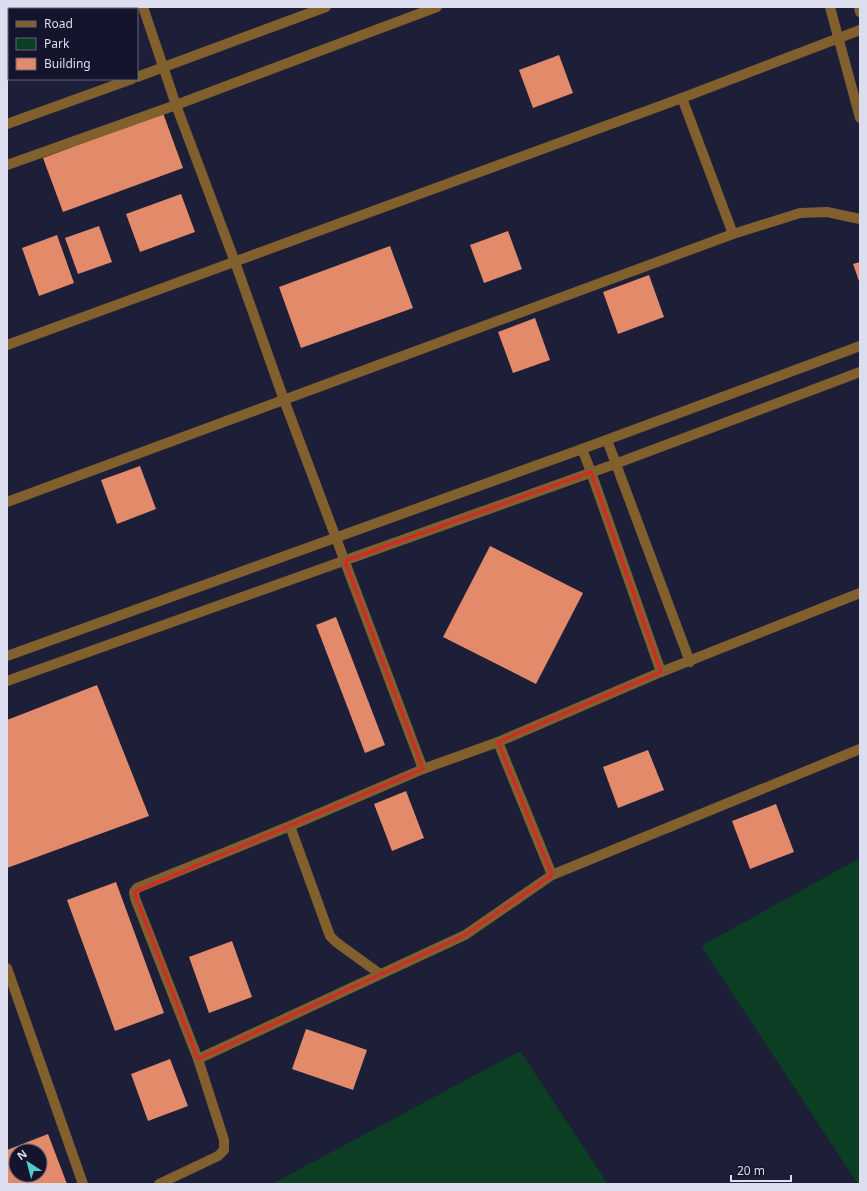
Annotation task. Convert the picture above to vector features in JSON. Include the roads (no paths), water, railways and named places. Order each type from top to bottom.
[{"type":"street","points":[[143,7],[176,105],[235,262],[284,400],[423,769]]},
{"type":"street","points":[[138,77],[326,7]]},
{"type":"street","points":[[7,165],[176,105],[437,7]]},
{"type":"street","points":[[830,7],[860,118]]},
{"type":"street","points":[[859,7],[860,12]]},
{"type":"street","points":[[7,345],[682,98],[860,30]]},
{"type":"street","points":[[7,124],[129,80]]},
{"type":"street","points":[[682,98],[733,234]]},
{"type":"street","points":[[7,502],[733,234],[800,212],[827,212],[860,219]]},
{"type":"street","points":[[7,656],[582,450],[860,346]]},
{"type":"street","points":[[7,681],[615,464],[860,372]]},
{"type":"street","points":[[607,440],[690,662]]},
{"type":"street","points":[[582,450],[661,672]]},
{"type":"street","points":[[159,1184],[218,1156],[224,1150],[224,1140],[198,1059],[135,898],[134,892],[137,888],[290,826],[423,769],[498,742],[661,672],[690,662],[860,593]]},
{"type":"street","points":[[498,742],[552,875]]},
{"type":"street","points":[[198,1059],[465,935],[552,875],[860,749]]},
{"type":"street","points":[[290,826],[330,936],[380,974]]},
{"type":"street","points":[[7,968],[83,1184]]}]
